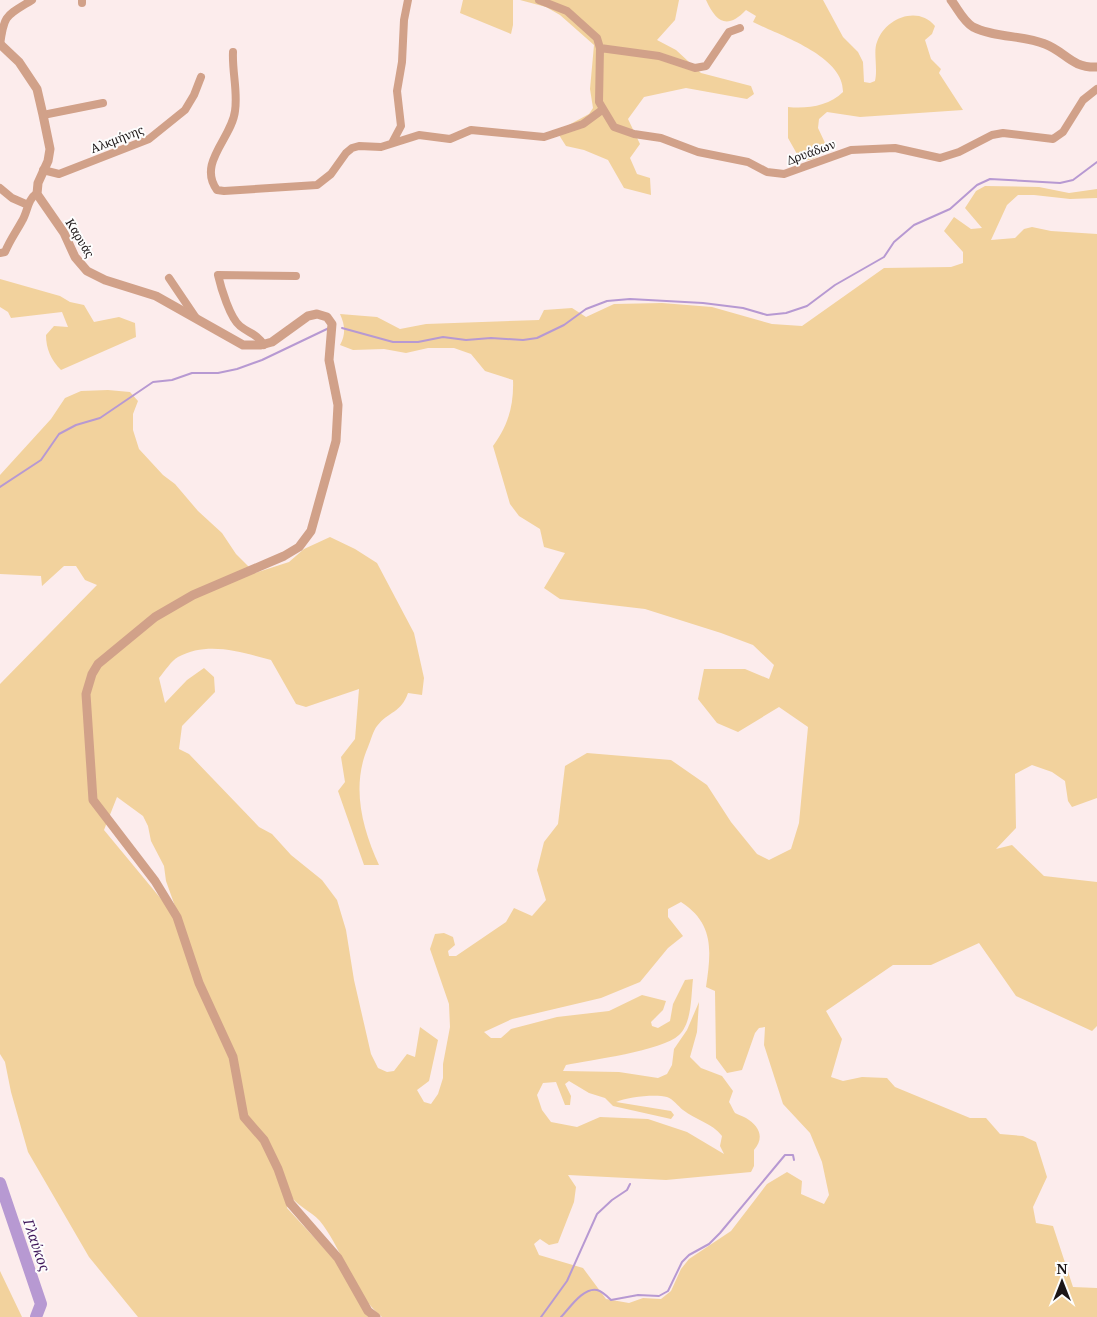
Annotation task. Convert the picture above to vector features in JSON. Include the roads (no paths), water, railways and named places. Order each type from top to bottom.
[{"type":"street","points":[[0,253],[5,252],[28,206],[37,193],[50,149],[36,89],[19,62],[0,44],[3,22],[8,15],[32,0]]},
{"type":"street","points":[[392,143],[401,126],[397,91],[402,62],[404,20],[408,0]]},
{"type":"street","points":[[539,0],[567,11],[592,32],[600,43],[600,48],[659,56],[695,68],[706,66],[729,32],[740,28]]},
{"type":"street","points":[[951,0],[963,17],[974,27],[1045,44],[1074,64],[1096,67]]},
{"type":"street","name":"Δρυάδων","points":[[600,48],[597,93],[602,110],[609,122],[618,129],[662,138],[698,152],[748,162],[767,172],[784,174],[850,150],[896,148],[940,158],[998,134],[1053,139],[1064,132],[1083,100],[1097,89]]},
{"type":"street","points":[[234,52],[236,110],[232,127],[221,143],[212,164],[212,183],[217,190],[289,188],[317,185],[331,174],[352,148],[381,147],[419,135],[450,139],[471,130],[544,137],[584,124],[602,110]]},
{"type":"street","name":"Αλκμήνης","points":[[43,170],[59,174],[149,140],[185,110],[194,95],[201,77]]},
{"type":"street","points":[[43,115],[103,103]]},
{"type":"street","points":[[0,188],[12,198],[28,206]]},
{"type":"street","name":"Καρυάς","points":[[37,193],[65,236],[75,257],[87,271],[105,280],[150,293],[196,318],[236,343],[247,345],[264,344]]},
{"type":"street","points":[[296,276],[218,275],[221,291],[238,325],[258,335],[264,344],[283,336],[308,316],[324,315],[332,324],[329,360],[338,405],[336,441],[311,532],[299,547],[284,556],[193,595],[155,617],[98,664],[92,674],[86,694],[93,800],[155,881],[177,917],[199,984],[233,1057],[244,1117],[264,1140],[278,1169],[290,1204],[338,1258],[368,1311],[376,1317]]},
{"type":"street","points":[[169,278],[196,318]]},
{"type":"waterway","points":[[342,328],[393,342],[418,342],[443,337],[466,340],[491,338],[523,340],[537,338],[564,325],[586,309],[607,301],[630,299],[703,303],[743,308],[767,315],[786,313],[807,306],[835,285],[884,257],[894,242],[914,225],[950,209],[977,185],[990,179],[1060,183],[1073,180],[1097,162]]},
{"type":"waterway","points":[[0,487],[41,460],[59,434],[76,425],[100,418],[153,382],[172,380],[192,373],[218,373],[237,369],[262,360],[329,328]]},
{"type":"waterway","points":[[561,1317],[582,1295],[592,1290],[605,1294],[611,1300],[638,1295],[659,1296],[668,1291],[682,1262],[689,1255],[709,1244],[720,1233],[785,1155],[793,1155],[794,1160]]},
{"type":"waterway","name":"Γλαύκος","points":[[0,1183],[41,1304],[36,1317]]},
{"type":"waterway","points":[[541,1317],[567,1281],[597,1214],[612,1200],[627,1190],[630,1184]]}]
